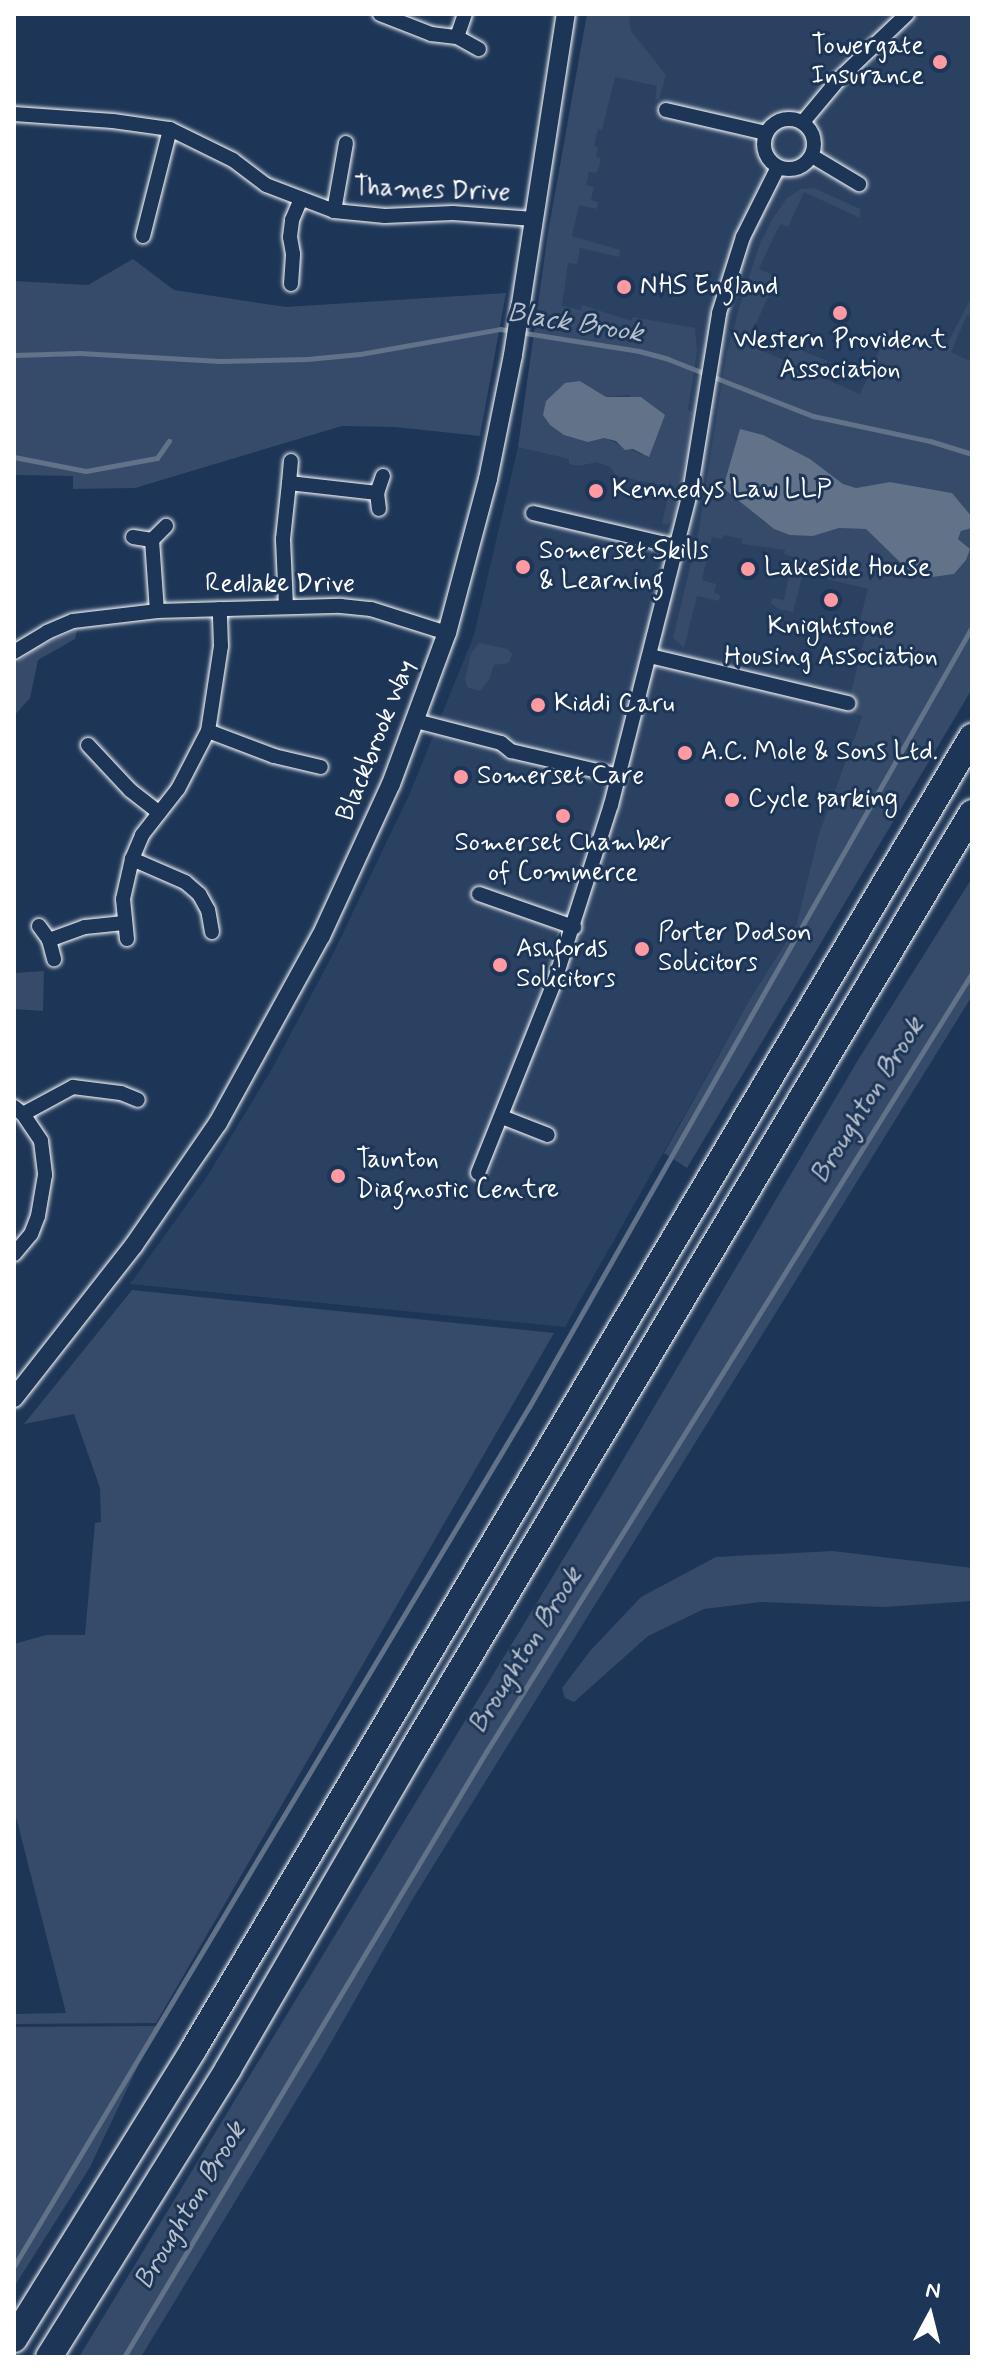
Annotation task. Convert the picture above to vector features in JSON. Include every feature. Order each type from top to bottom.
[{"type":"highway","points":[[14,2339],[193,2050],[972,737]]},
{"type":"highway","points":[[49,2357],[228,2069],[413,1750],[972,813]]},
{"type":"street","points":[[380,14],[431,34],[457,37],[479,49]]},
{"type":"street","points":[[457,37],[465,14]]},
{"type":"street","name":"Blackbrook Way","points":[[14,1398],[134,1245],[243,1081],[321,936],[391,784],[447,633],[497,434],[566,14]]},
{"type":"street","points":[[803,122],[839,79],[907,14]]},
{"type":"street","points":[[666,110],[766,133]]},
{"type":"street","name":"Thames Drive","points":[[14,114],[113,121],[170,129],[233,160],[266,185],[334,211],[385,216],[453,213],[534,219]]},
{"type":"street","points":[[786,118],[803,122],[815,141],[812,156],[797,168],[778,167],[765,152],[766,133],[786,118]]},
{"type":"street","points":[[129,218],[144,229],[170,129]]},
{"type":"street","points":[[334,211],[346,143]]},
{"type":"street","points":[[812,156],[859,184]]},
{"type":"street","points":[[325,161],[342,163]]},
{"type":"street","points":[[478,1173],[574,927],[619,776],[678,547],[719,313],[739,249],[778,167]]},
{"type":"street","points":[[291,284],[292,220],[301,199]]},
{"type":"street","points":[[293,254],[309,254]]},
{"type":"street","points":[[286,606],[283,539],[291,461]]},
{"type":"street","points":[[379,509],[377,493],[383,476]]},
{"type":"street","points":[[289,483],[377,493]]},
{"type":"street","points":[[533,513],[678,547]]},
{"type":"street","points":[[157,611],[152,540],[166,526]]},
{"type":"street","points":[[133,537],[152,540]]},
{"type":"street","name":"Redlake Drive","points":[[14,652],[73,621],[157,611],[286,606],[371,609],[447,633]]},
{"type":"street","points":[[127,939],[123,899],[132,859],[142,835],[178,789],[208,731],[219,674],[220,609]]},
{"type":"street","points":[[650,656],[848,703]]},
{"type":"street","points":[[416,721],[501,743],[511,751],[619,776]]},
{"type":"street","points":[[208,731],[274,756],[321,767]]},
{"type":"street","points":[[88,745],[130,790],[159,813]]},
{"type":"street","points":[[132,859],[185,882],[199,894],[208,910],[212,932]]},
{"type":"street","points":[[479,894],[574,927]]},
{"type":"street","points":[[49,940],[85,927],[124,923]]},
{"type":"street","points":[[39,926],[49,940],[54,959]]},
{"type":"street","points":[[121,1093],[127,1078]]},
{"type":"street","points":[[14,1254],[31,1234],[44,1184],[41,1141],[18,1110],[73,1087],[121,1093],[138,1100]]},
{"type":"street","points":[[502,1117],[548,1135]]},
{"type":"shaded area","points":[[587,14],[972,14],[972,563],[883,658],[819,833],[796,926],[750,999],[565,1327],[130,1284],[208,1175],[273,1067],[332,956],[410,793],[474,635],[518,447],[548,233]]},
{"type":"shaded area","points":[[587,14],[629,14],[631,31],[666,75],[659,100],[655,99],[657,86],[615,77],[602,130],[598,129],[594,146],[598,147],[596,157],[601,159],[597,173],[589,172],[586,185],[594,187],[591,200],[598,202],[597,209],[579,205],[572,236],[620,250],[619,257],[580,248],[577,264],[568,263],[562,306],[581,310],[582,305],[631,321],[633,317],[695,328],[697,351],[688,410],[692,411],[676,513],[667,525],[662,524],[670,487],[617,476],[610,467],[597,462],[579,466],[569,464],[569,459],[518,447],[548,233]],"holes":[[[580,381],[606,397],[630,395],[643,455],[604,438]]]},
{"type":"shaded area","points":[[814,188],[860,209],[860,218],[804,192],[788,227],[781,224],[777,230],[759,269],[777,277],[747,344],[786,361],[792,347],[828,361],[821,377],[860,394],[889,329],[908,337],[911,333],[945,348],[972,296],[972,317],[967,315],[951,352],[970,361],[972,358],[972,517],[952,493],[890,482],[856,488],[843,484],[810,459],[789,450],[743,502],[763,521],[813,536],[839,528],[866,529],[906,568],[970,549],[958,539],[961,531],[972,528],[972,689],[687,1168],[664,1153],[750,999],[796,926],[819,833],[862,716],[846,712],[865,637],[831,628],[833,622],[858,627],[868,589],[803,573],[793,612],[779,609],[771,603],[772,598],[784,600],[793,557],[784,554],[785,550],[742,544],[742,539],[724,535],[722,539],[712,537],[702,580],[716,584],[714,593],[720,595],[719,601],[697,596],[684,648],[673,638],[699,529],[726,356],[740,305],[760,243],[773,218],[787,198],[801,189]]},
{"type":"shaded area","points":[[133,259],[174,290],[286,307],[506,293],[480,436],[395,427],[342,426],[135,488],[73,489],[73,476],[16,475],[14,281],[88,285]]},
{"type":"shaded area","points":[[580,381],[606,397],[641,397],[665,415],[649,457],[633,449],[625,450],[616,441],[604,438],[588,442],[564,435],[550,425],[543,415],[546,401],[565,383]]},
{"type":"shaded area","points":[[740,429],[763,435],[810,459],[843,484],[856,488],[890,482],[952,493],[972,517],[972,528],[961,531],[958,539],[970,549],[966,560],[954,574],[925,578],[906,568],[866,529],[839,528],[813,536],[790,535],[774,529],[723,488]]},
{"type":"shaded area","points":[[77,630],[75,639],[38,660],[30,698],[14,716],[14,665],[37,647]]},
{"type":"shaded area","points":[[479,643],[508,649],[512,654],[509,663],[494,665],[489,680],[480,691],[467,687],[465,679],[471,653]]},
{"type":"shaded area","points":[[972,878],[972,996],[412,1900],[325,2053],[141,2357],[79,2357],[607,1487],[858,1060]]},
{"type":"shaded area","points":[[44,971],[43,1011],[14,1009],[14,973]]},
{"type":"shaded area","points":[[132,1290],[554,1333],[156,2023],[14,2024],[14,2014],[66,2013],[14,1809],[14,1644],[46,1635],[85,1635],[95,1523],[101,1522],[100,1488],[74,1414],[24,1424]]},
{"type":"shaded area","points":[[833,1551],[972,1568],[972,1601],[884,1607],[761,1602],[704,1609],[648,1636],[574,1702],[565,1698],[562,1688],[590,1651],[641,1597],[716,1557]]},
{"type":"shaded area","points":[[157,2026],[90,2167],[14,2287],[14,2027]]},
{"type":"waterway","name":"Black Brook","points":[[14,355],[80,353],[220,361],[307,359],[360,354],[500,329],[639,351],[668,359],[813,416],[930,441],[972,454]]},
{"type":"waterway","points":[[14,457],[86,471],[157,458],[169,441]]},
{"type":"waterway","points":[[14,2266],[529,1407],[972,627]]},
{"type":"waterway","name":"Broughton Brook","points":[[124,2357],[486,1752],[972,973]]},
{"type":"place","name":"Towergate Insurance","points":[[940,62]]},
{"type":"place","name":"NHS England","points":[[624,287]]},
{"type":"place","name":"Western Provident Association","points":[[840,313]]},
{"type":"place","name":"Kennedys Law LLP","points":[[596,491]]},
{"type":"place","name":"Somerset Skills & Learning","points":[[523,567]]},
{"type":"place","name":"Lakeside House","points":[[748,569]]},
{"type":"place","name":"Knightstone Housing Association","points":[[831,600]]},
{"type":"place","name":"Kiddi Caru","points":[[538,705]]},
{"type":"place","name":"A.C. Mole & Sons Ltd.","points":[[685,753]]},
{"type":"place","name":"Somerset Care","points":[[461,777]]},
{"type":"place","name":"Cycle parking","points":[[732,800]]},
{"type":"place","name":"Somerset Chamber of Commerce","points":[[563,816]]},
{"type":"place","name":"Porter Dodson Solicitors","points":[[642,949]]},
{"type":"place","name":"Ashfords Solicitors","points":[[500,965]]},
{"type":"place","name":"Taunton Diagnostic Centre","points":[[338,1176]]}]
